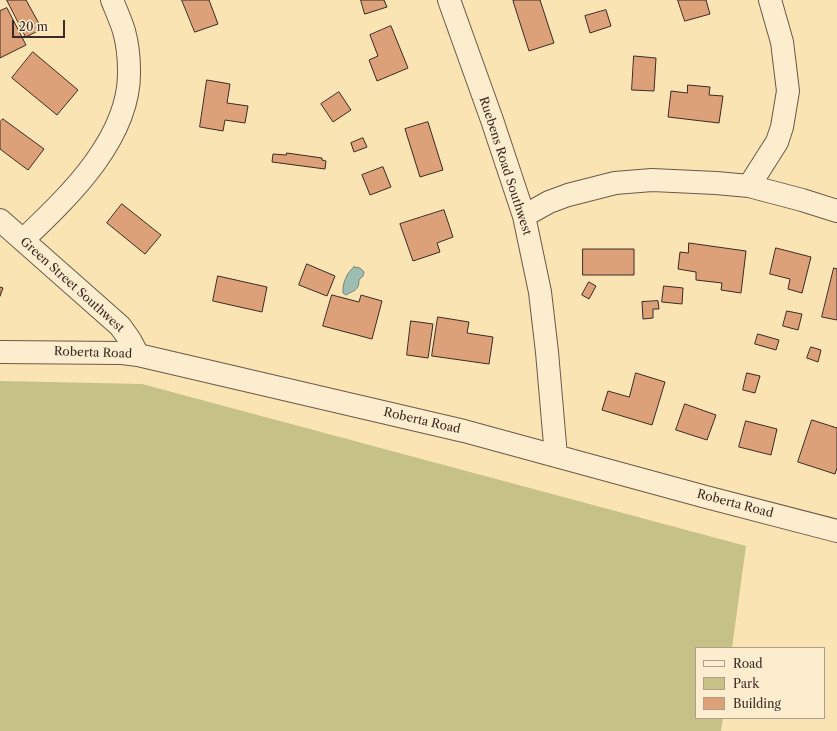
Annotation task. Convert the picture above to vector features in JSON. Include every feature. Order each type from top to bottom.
[{"type":"street","points":[[23,240],[58,206],[100,157],[120,120],[126,105],[129,71],[124,32],[112,0]]},
{"type":"street","name":"Ruebens Road Southwest","points":[[449,0],[492,120],[524,216],[540,292],[556,456]]},
{"type":"street","points":[[749,186],[777,142],[782,127],[788,91],[782,42],[770,0]]},
{"type":"street","points":[[524,216],[549,202],[562,197],[615,183],[652,180],[749,186],[802,200],[837,212]]},
{"type":"street","name":"Green Street Southwest","points":[[1,223],[23,240],[120,326],[138,355]]},
{"type":"street","name":"Roberta Road","points":[[0,352],[122,353],[138,355],[464,430],[556,456],[837,530]]},
{"type":"green space","points":[[0,381],[142,384],[746,546],[732,647],[695,647],[695,719],[723,719],[721,731],[0,731]]},
{"type":"shaded area","points":[[354,267],[360,268],[364,272],[363,276],[359,280],[357,288],[346,295],[343,293],[344,282],[349,272]]},
{"type":"building","points":[[7,0],[26,0],[42,29],[26,37]]},
{"type":"building","points":[[182,0],[209,0],[218,24],[195,32]]},
{"type":"building","points":[[361,0],[384,0],[387,7],[365,14]]},
{"type":"building","points":[[540,0],[554,43],[529,51],[513,1]]},
{"type":"building","points":[[678,0],[706,0],[710,14],[685,21]]},
{"type":"building","points":[[7,8],[26,45],[0,58],[0,11]]},
{"type":"building","points":[[606,10],[611,26],[590,33],[585,16]]},
{"type":"building","points":[[391,26],[408,68],[377,81],[369,60],[378,56],[370,35]]},
{"type":"building","points":[[33,52],[78,90],[57,115],[12,78]]},
{"type":"building","points":[[634,56],[656,58],[654,91],[632,90]]},
{"type":"building","points":[[207,80],[230,84],[227,103],[248,106],[245,123],[225,120],[223,131],[200,127]]},
{"type":"building","points":[[688,85],[710,87],[709,95],[723,96],[719,123],[668,117],[671,91],[687,93]]},
{"type":"building","points":[[339,92],[351,110],[333,122],[321,104]]},
{"type":"building","points":[[3,119],[44,149],[28,170],[0,149],[0,122]]},
{"type":"building","points":[[428,122],[443,170],[420,177],[405,129]]},
{"type":"building","points":[[363,138],[367,147],[354,152],[351,143]]},
{"type":"building","points":[[287,153],[322,158],[322,160],[326,161],[325,169],[272,162],[273,154],[286,155]]},
{"type":"building","points":[[383,167],[391,187],[370,195],[362,175]]},
{"type":"building","points":[[122,204],[161,235],[145,254],[107,223]]},
{"type":"building","points":[[444,210],[453,237],[437,243],[440,252],[413,261],[400,224]]},
{"type":"building","points":[[689,243],[746,251],[741,293],[721,290],[722,283],[696,280],[696,272],[678,269],[680,252],[688,253]]},
{"type":"building","points":[[776,248],[811,257],[802,293],[788,289],[790,279],[770,274]]},
{"type":"building","points":[[583,249],[634,249],[634,275],[583,275]]},
{"type":"building","points":[[307,264],[335,276],[327,296],[299,285]]},
{"type":"building","points":[[834,268],[837,269],[837,320],[822,317]]},
{"type":"building","points":[[218,276],[267,287],[262,312],[213,301]]},
{"type":"building","points":[[589,282],[596,286],[589,299],[582,295]]},
{"type":"building","points":[[664,286],[683,288],[682,304],[662,302]]},
{"type":"building","points":[[0,287],[3,288],[0,296]]},
{"type":"building","points":[[332,295],[359,302],[361,295],[382,301],[372,339],[323,326]]},
{"type":"building","points":[[658,301],[659,309],[653,309],[653,318],[643,319],[642,302]]},
{"type":"building","points":[[787,311],[802,314],[798,330],[783,326]]},
{"type":"building","points":[[438,317],[469,322],[467,333],[493,337],[489,364],[432,356]]},
{"type":"building","points":[[411,321],[433,324],[428,358],[407,355]]},
{"type":"building","points":[[758,334],[779,340],[776,350],[755,344]]},
{"type":"building","points":[[811,347],[821,350],[818,362],[807,358]]},
{"type":"building","points":[[636,373],[665,382],[652,425],[602,410],[608,391],[629,397]]},
{"type":"building","points":[[747,373],[760,376],[755,393],[743,390]]},
{"type":"building","points":[[685,404],[716,415],[707,440],[676,430]]},
{"type":"building","points":[[812,420],[837,428],[837,468],[835,474],[798,462]]},
{"type":"building","points":[[746,421],[777,429],[771,455],[739,447]]}]
